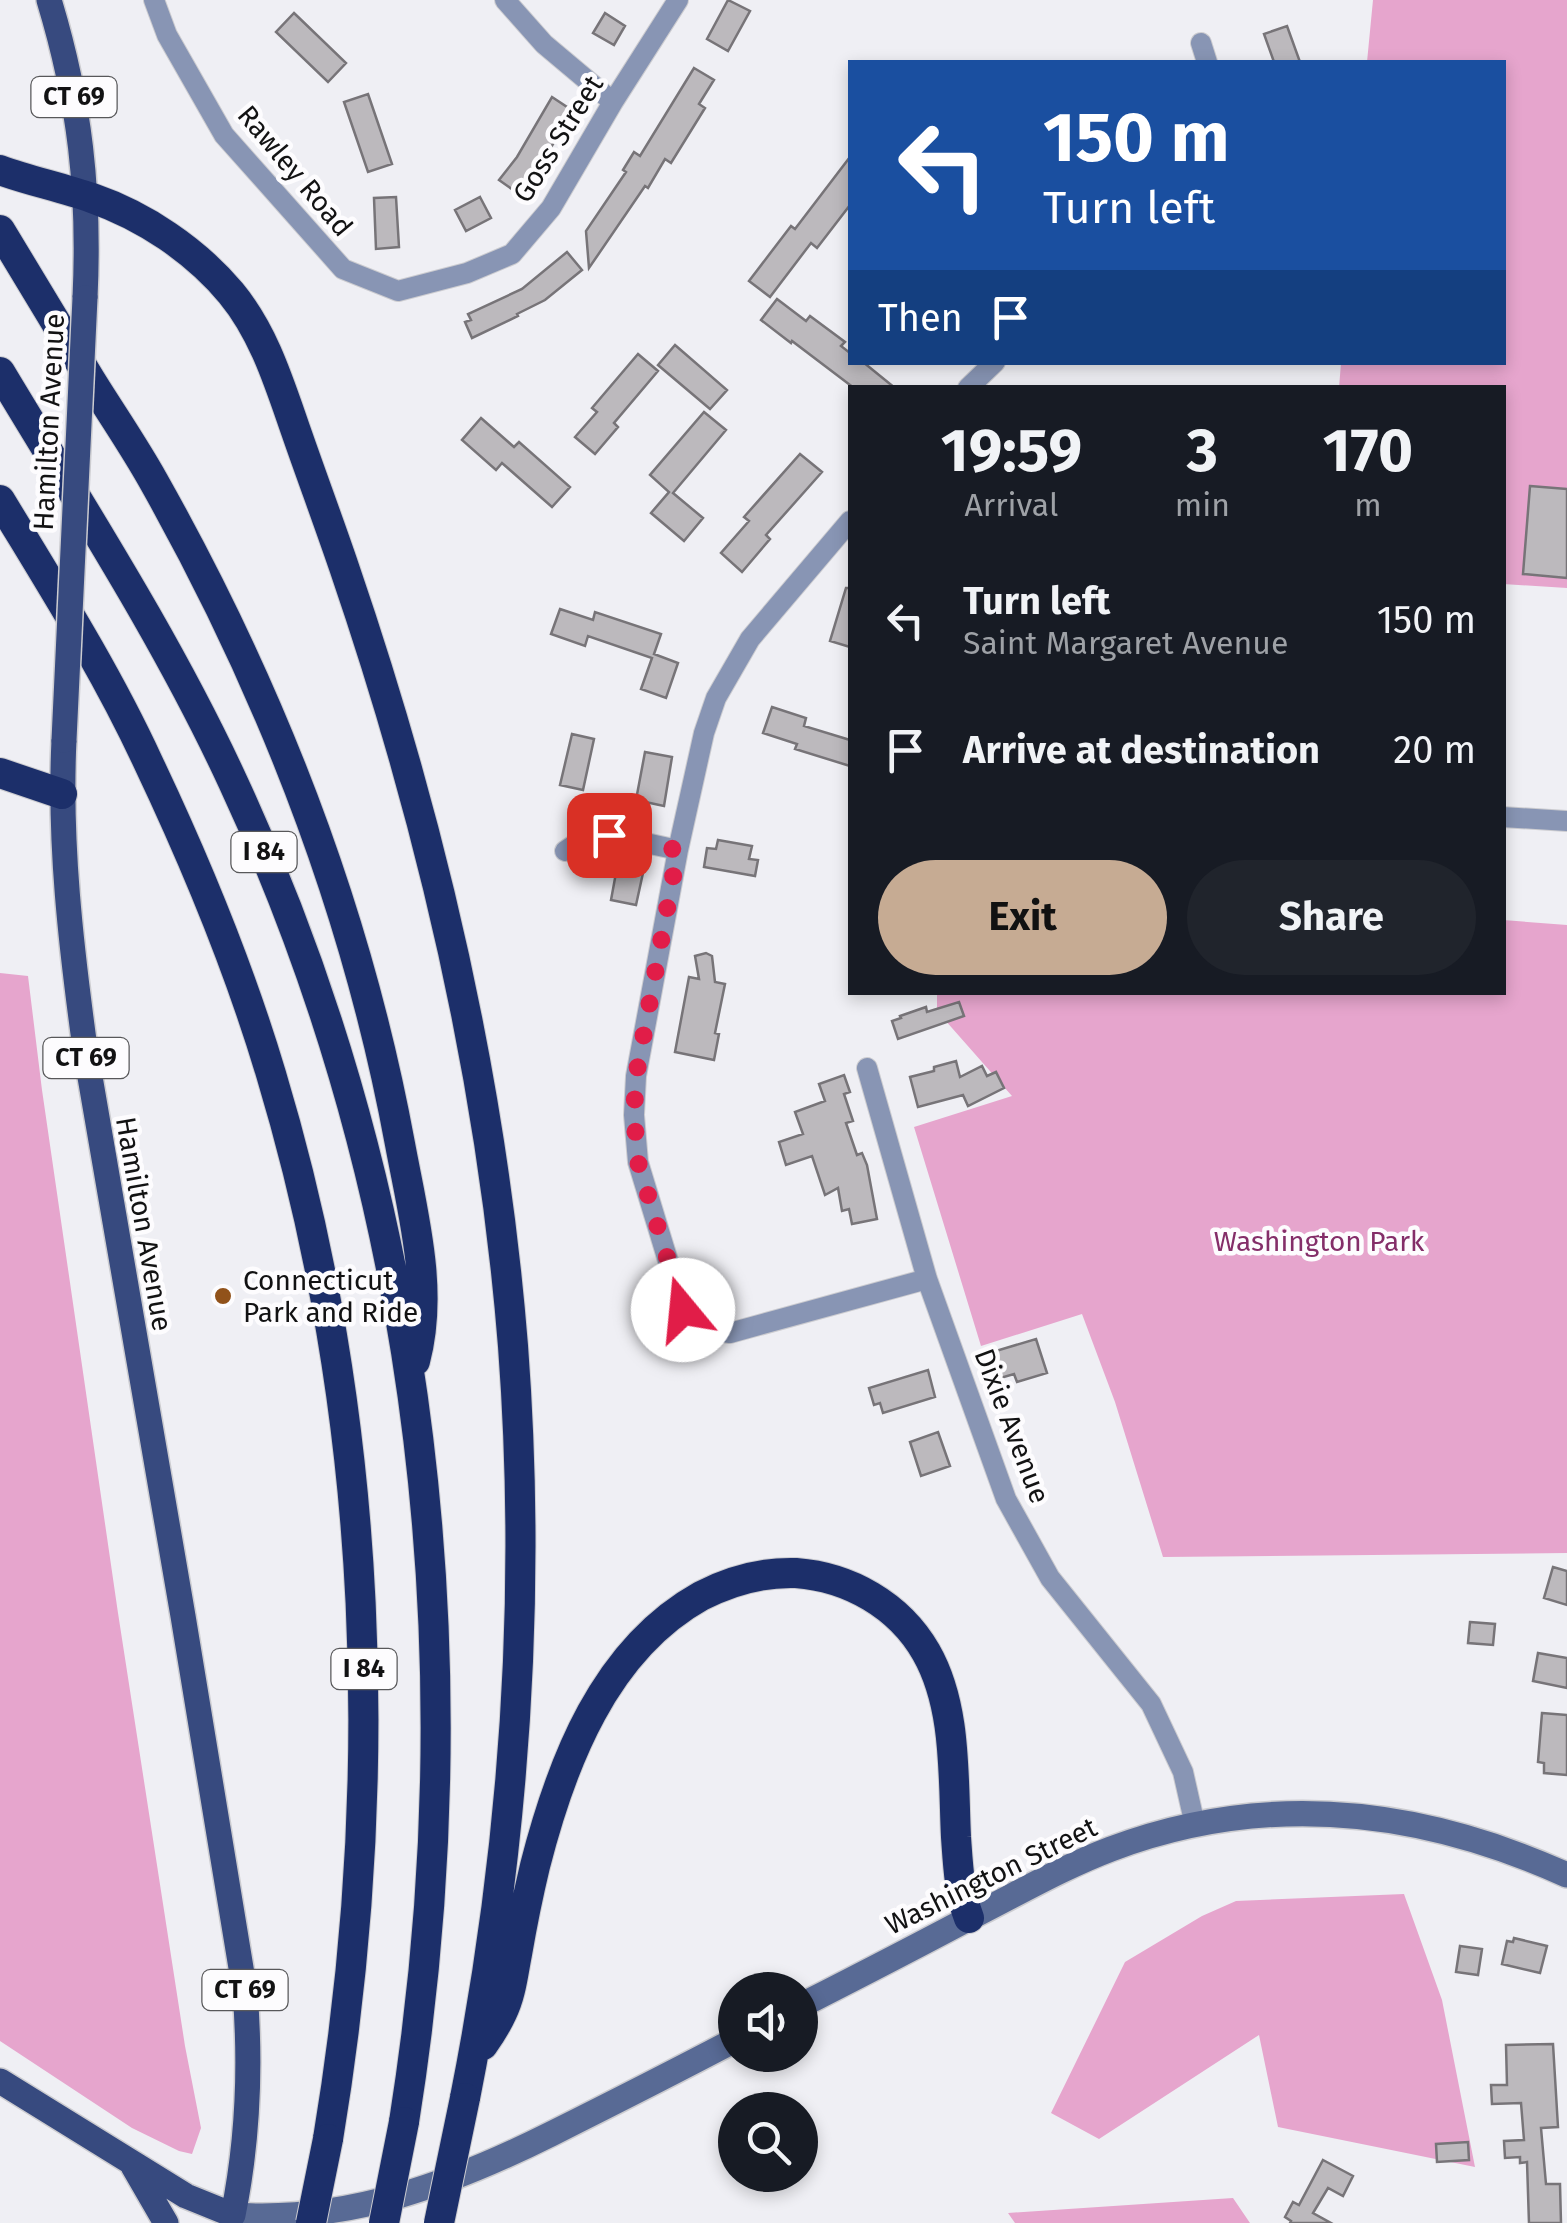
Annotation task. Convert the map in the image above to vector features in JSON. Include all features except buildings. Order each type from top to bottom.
[{"type":"highway","points":[[4,171],[86,196],[134,217],[174,241],[242,306],[264,345],[378,670],[424,836],[464,1008],[502,1236],[513,1347],[520,1517],[519,1630],[512,1772],[498,1898],[473,2060],[439,2223]]},
{"type":"highway","points":[[0,230],[152,478],[209,585],[271,718],[327,866],[371,1006],[410,1201],[424,1309],[420,1346],[410,1378]]},
{"type":"highway","name":"I 84","points":[[0,372],[179,673],[233,780],[313,979],[352,1096],[377,1197],[410,1378],[427,1509],[436,1728],[427,1925],[415,2046],[384,2223]]},
{"type":"highway","name":"I 84","points":[[0,500],[113,691],[204,888],[271,1074],[320,1264],[336,1356],[358,1543],[364,1692],[358,1894],[341,2060],[311,2223]]},
{"type":"highway","points":[[0,773],[62,794]]},
{"type":"highway","points":[[473,2060],[508,2000],[548,1819],[564,1772],[595,1707],[623,1665],[663,1623],[699,1598],[744,1579],[786,1573],[845,1582],[886,1607],[921,1644],[935,1669],[946,1707],[958,1879],[970,1918]]},
{"type":"main road","name":"Hamilton Avenue","points":[[49,0],[75,104],[87,232],[62,794],[68,910],[90,1082],[245,1992],[248,2103],[242,2170],[232,2220]]},
{"type":"main road","name":"Washington Street","points":[[818,1997],[1053,1874],[1110,1849],[1194,1825],[1289,1814],[1375,1817],[1462,1836],[1567,1876]]},
{"type":"main road","points":[[0,2081],[232,2220],[319,2221],[414,2199],[478,2171],[718,2049]]},
{"type":"main road","points":[[131,2162],[166,2223]]},
{"type":"street","name":"Rawley Road","points":[[154,0],[168,35],[224,135],[343,269],[398,291]]},
{"type":"street","points":[[506,0],[544,44],[613,102]]},
{"type":"street","name":"Goss Street","points":[[398,291],[467,274],[512,254],[550,208],[678,0]]},
{"type":"street","points":[[971,385],[992,365]]},
{"type":"street","points":[[848,523],[750,639],[716,698],[704,734],[636,1076],[638,1162],[683,1310],[700,1329],[730,1333],[927,1279]]},
{"type":"street","points":[[1506,817],[1567,821]]},
{"type":"street","points":[[565,851],[586,838],[609,835],[678,850]]},
{"type":"street","name":"Dixie Avenue","points":[[867,1068],[927,1279],[1006,1499],[1050,1578],[1151,1704],[1182,1772],[1194,1825]]},
{"type":"green space","points":[[1373,0],[1567,0],[1567,588],[1506,584],[1506,385],[1339,385],[1341,365],[1506,365],[1506,60],[1367,60]]},
{"type":"green space","name":"Washington Park","points":[[1506,920],[1567,925],[1567,1553],[1163,1557],[1115,1402],[1082,1314],[981,1346],[914,1127],[1012,1096],[937,1011],[937,995],[1506,995]]},
{"type":"green space","points":[[0,973],[28,976],[118,1613],[201,2128],[192,2154],[132,2128],[0,2041]]},
{"type":"green space","points":[[1404,1894],[1442,2000],[1475,2167],[1278,2127],[1259,2035],[1099,2139],[1051,2113],[1125,1962],[1202,1916],[1236,1901]]},
{"type":"green space","points":[[1233,2198],[1250,2223],[1015,2223],[1008,2213]]},
{"type":"place","name":"Connecticut Park and Ride","points":[[223,1296]]},
{"type":"route","points":[[609,835],[678,850],[636,1076],[634,1115],[638,1162],[683,1310]]}]
